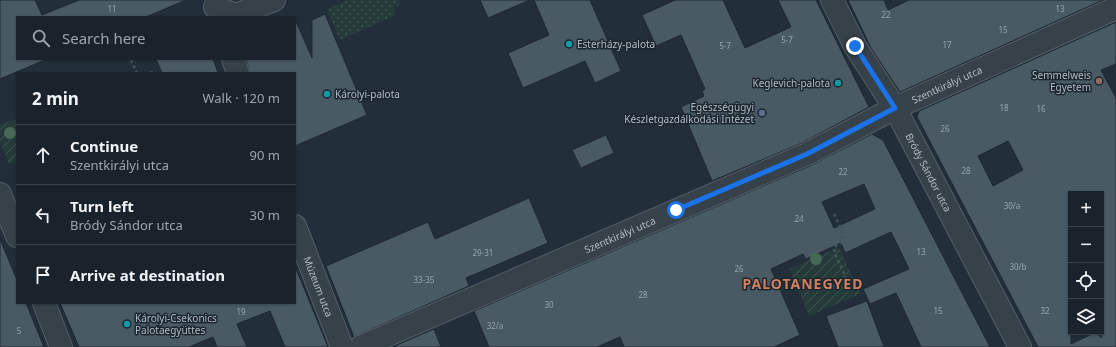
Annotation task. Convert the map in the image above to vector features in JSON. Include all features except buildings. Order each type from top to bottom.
[{"type":"street","points":[[219,6],[236,15],[274,0]]},
{"type":"street","name":"Bródy Sándor utca","points":[[832,0],[855,46],[895,108],[1020,347]]},
{"type":"street","name":"Szentkirályi utca","points":[[360,347],[807,154],[895,108],[1116,8]]},
{"type":"street","points":[[233,60],[238,72]]},
{"type":"street","points":[[0,194],[16,234]]},
{"type":"street","name":"Múzeum utca","points":[[296,229],[342,347]]},
{"type":"street","points":[[44,304],[61,347]]},
{"type":"path","points":[[131,60],[137,72]]},
{"type":"path","points":[[834,214],[841,228],[844,242],[834,247],[835,254],[852,290]]},
{"type":"green space","points":[[348,0],[398,0],[400,5],[393,8],[396,15],[340,40],[327,9]]},
{"type":"green space","points":[[16,118],[16,161],[9,164],[0,142],[0,125]]},
{"type":"green space","points":[[839,247],[860,294],[809,316],[790,269]]},
{"type":"place","name":"Esterházy-palota","points":[[569,44]]},
{"type":"place","name":"Semmelweis Egyetem","points":[[1099,81]]},
{"type":"place","name":"Keglevich-palota","points":[[838,83]]},
{"type":"place","name":"Károlyi-palota","points":[[327,94]]},
{"type":"place","name":"Egészségügyi Készletgazdálkodási Intézet","points":[[762,113]]},
{"type":"place","name":"Károlyi-Csekonics Palotaegyüttes","points":[[127,324]]},
{"type":"district","name":"PALOTANEGYED","points":[[803,284]]},
{"type":"route","points":[[676,210],[807,154],[895,108],[855,46]]}]
